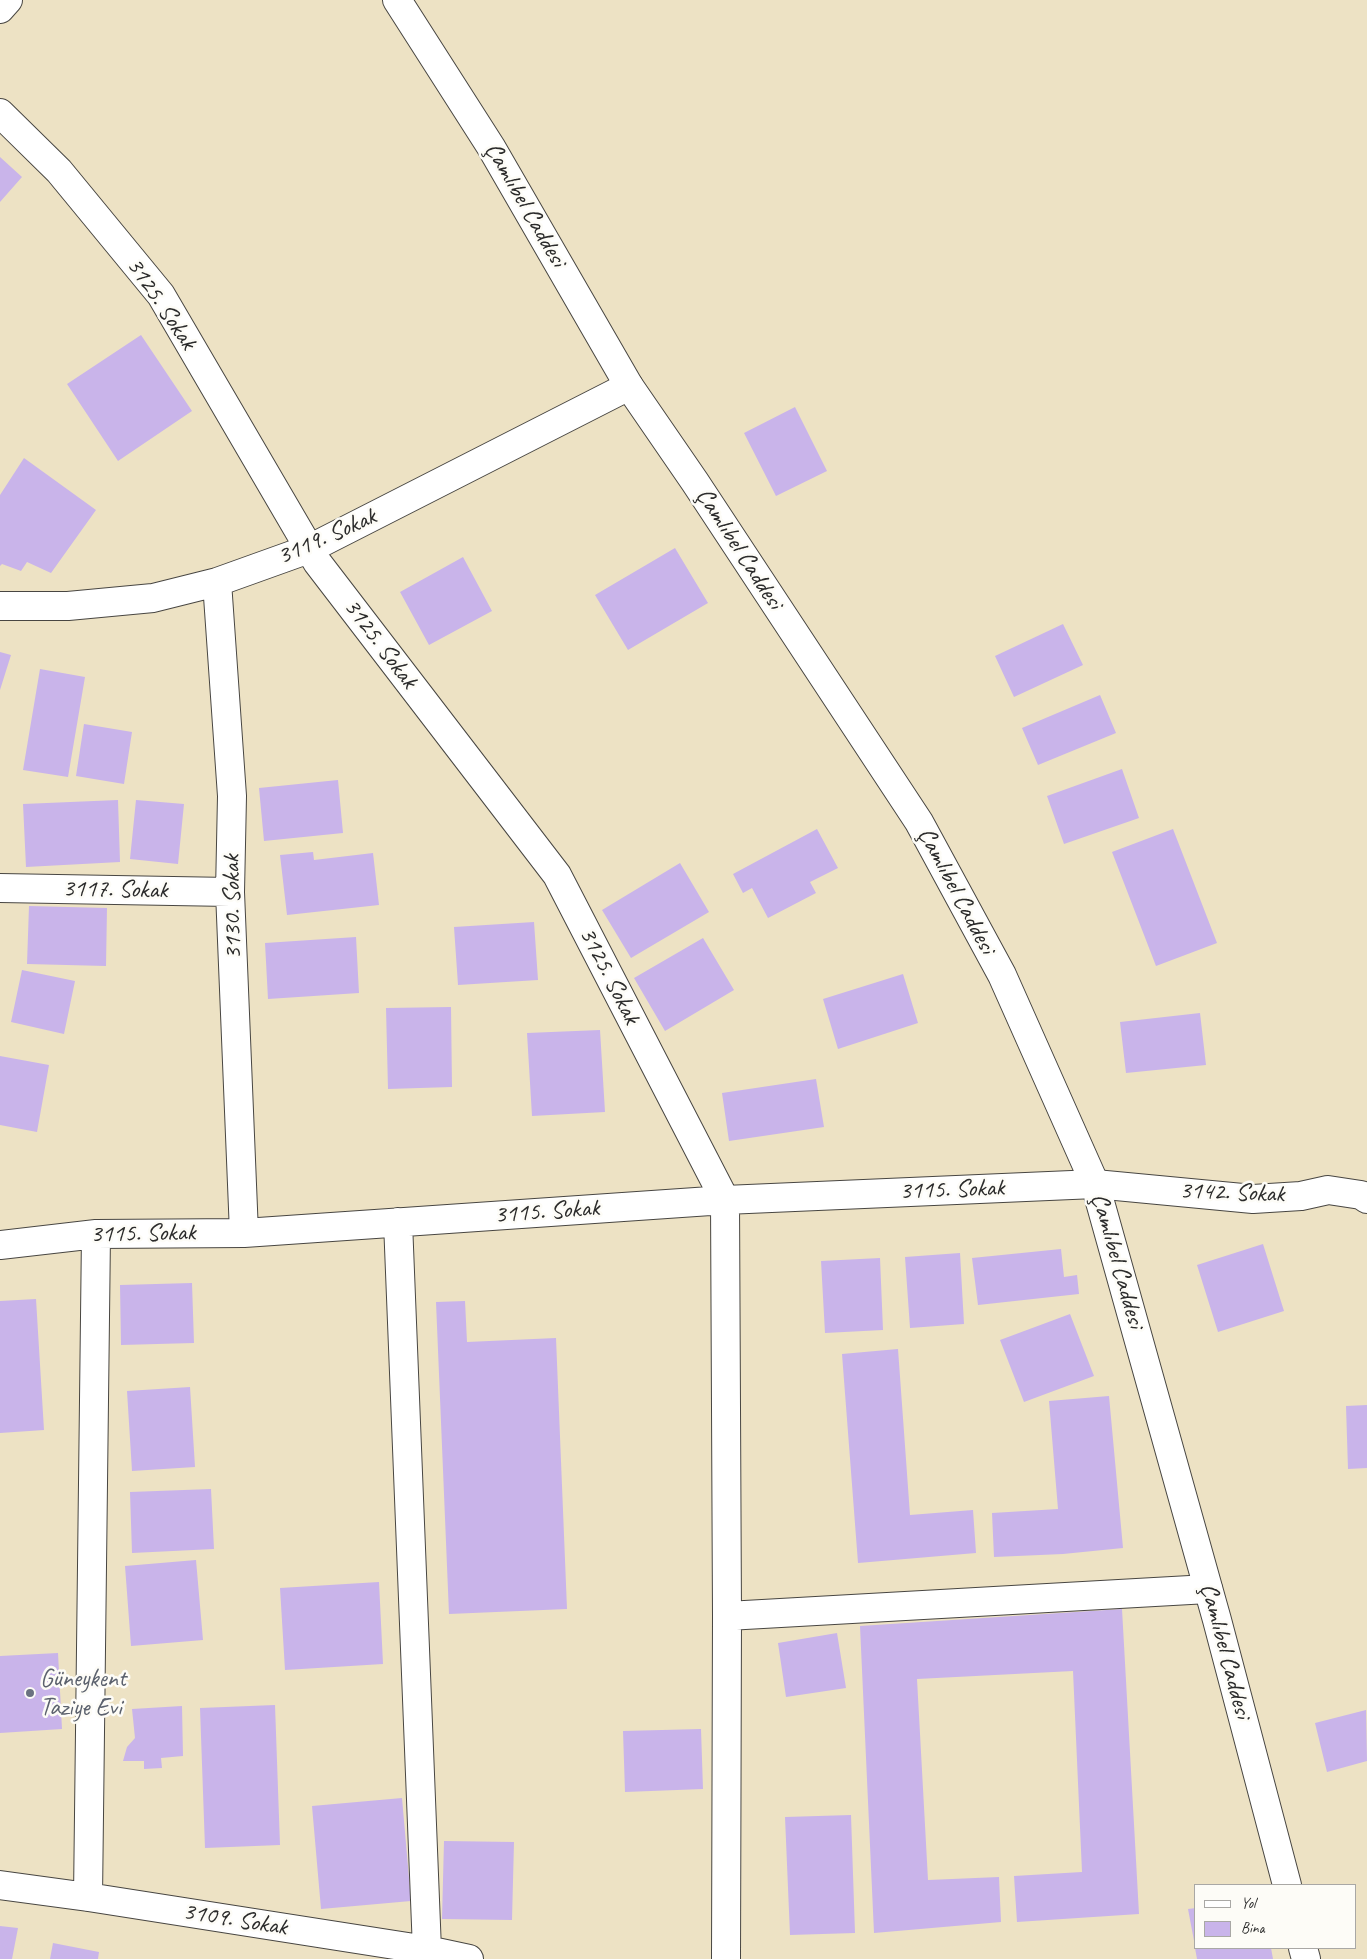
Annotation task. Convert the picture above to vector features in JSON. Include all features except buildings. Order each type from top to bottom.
[{"type":"street","points":[[0,9],[8,0]]},
{"type":"street","name":"Çamlıbel Caddesi","points":[[397,0],[492,147],[629,386],[695,482],[919,822],[1002,975],[1095,1184],[1208,1589],[1287,1884]]},
{"type":"street","name":"3125. Sokak","points":[[0,112],[59,171],[161,295],[317,562],[557,876],[725,1200]]},
{"type":"street","name":"3119. Sokak","points":[[0,606],[68,606],[153,598],[217,582],[310,549],[629,386]]},
{"type":"street","name":"3130. Sokak","points":[[217,582],[232,796],[230,892],[244,1233]]},
{"type":"street","name":"3117. Sokak","points":[[0,888],[230,892]]},
{"type":"street","name":"3142. Sokak","points":[[1095,1184],[1253,1199],[1301,1196],[1328,1190],[1361,1195],[1367,1200]]},
{"type":"street","name":"3115. Sokak","points":[[0,1245],[96,1234],[244,1233],[725,1200],[1095,1184]]},
{"type":"street","points":[[725,1200],[726,1959]]},
{"type":"street","points":[[398,1222],[427,1950]]},
{"type":"street","points":[[88,1897],[96,1234]]},
{"type":"street","points":[[727,1616],[1208,1589]]},
{"type":"street","name":"3109. Sokak","points":[[0,1885],[88,1897],[355,1949],[427,1950],[469,1959]]},
{"type":"place","name":"Güneykent Taziye Evi","points":[[30,1693]]}]
